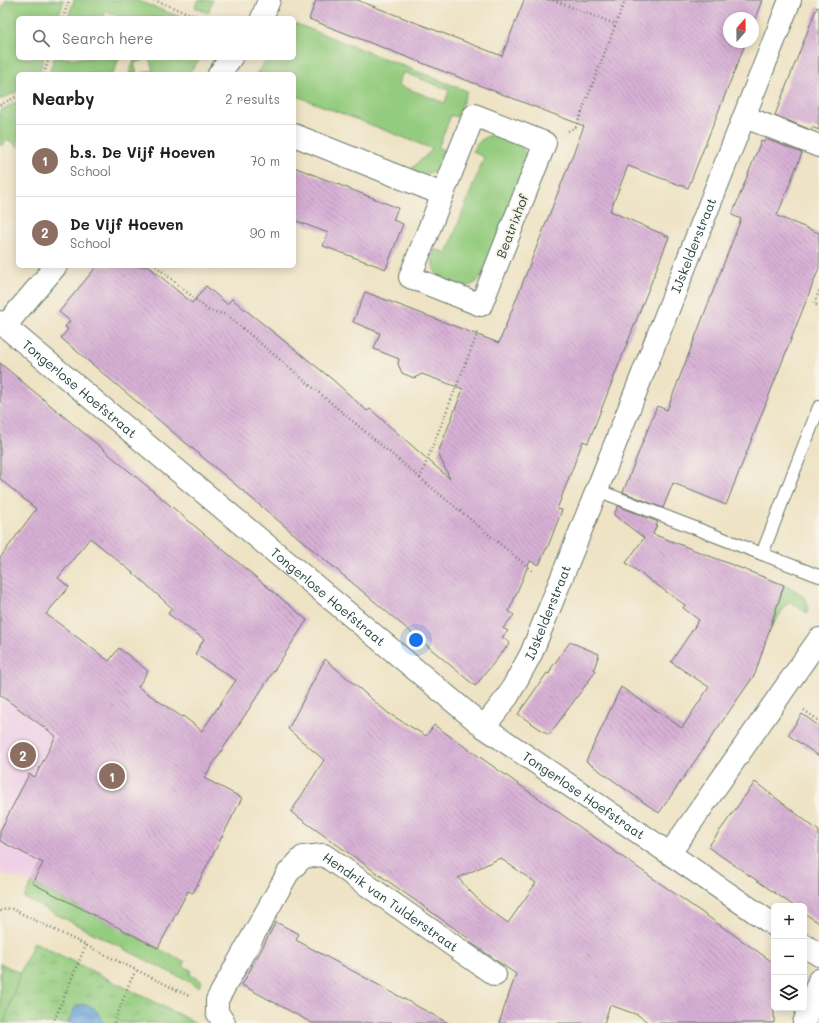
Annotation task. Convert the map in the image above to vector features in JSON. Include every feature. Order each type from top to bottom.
[{"type":"street","points":[[263,16],[269,0]]},
{"type":"street","name":"IJskelderstraat","points":[[484,727],[508,696],[531,654],[745,117],[790,0]]},
{"type":"street","points":[[220,72],[230,60]]},
{"type":"street","points":[[481,305],[410,277],[442,194],[474,115],[545,143]]},
{"type":"street","points":[[745,117],[819,146]]},
{"type":"street","points":[[296,136],[442,194]]},
{"type":"street","name":"Beatrixhof","points":[[481,305],[545,143]]},
{"type":"street","points":[[2,324],[54,268]]},
{"type":"street","name":"Tongerlose Hoefstraat","points":[[2,324],[484,727],[771,923]]},
{"type":"street","points":[[670,853],[819,639]]},
{"type":"street","name":"Hendrik van Tulderstraat","points":[[217,1000],[288,873],[303,857],[324,855],[495,975]]},
{"type":"street","points":[[807,947],[819,955]]},
{"type":"street","points":[[804,1023],[819,980]]},
{"type":"street","points":[[217,1000],[217,1012],[224,1023]]},
{"type":"lane","points":[[762,554],[819,406]]},
{"type":"lane","points":[[597,490],[819,576]]},
{"type":"path","points":[[64,16],[69,0]]},
{"type":"path","points":[[154,0],[195,16]]},
{"type":"path","points":[[553,0],[616,24]]},
{"type":"path","points":[[545,143],[576,127],[625,0]]},
{"type":"path","points":[[45,72],[48,60]]},
{"type":"path","points":[[0,105],[16,97]]},
{"type":"path","points":[[158,268],[208,310],[227,315],[537,575],[559,584]]},
{"type":"path","points":[[819,290],[814,304],[819,306]]},
{"type":"path","points":[[420,478],[481,325],[481,305]]},
{"type":"path","points":[[0,911],[10,908],[187,995],[217,1000]]},
{"type":"path","points":[[53,1023],[86,945]]},
{"type":"path","points":[[114,1023],[128,986],[136,970]]},
{"type":"shaded area","points":[[0,695],[56,736],[35,777],[29,774],[0,831]]},
{"type":"shaded area","points":[[0,841],[45,858],[32,883],[0,873]]},
{"type":"green space","points":[[6,0],[64,0],[59,16],[16,16],[16,60],[43,60],[40,72],[16,72],[16,92],[0,100],[0,14]]},
{"type":"green space","points":[[74,0],[136,0],[177,16],[117,16],[106,11],[104,16],[69,16]]},
{"type":"green space","points":[[198,0],[213,0],[208,13],[195,7]]},
{"type":"green space","points":[[296,24],[467,91],[457,117],[451,115],[438,148],[450,152],[443,164],[434,171],[423,174],[409,171],[433,149],[296,96],[296,72],[258,72],[266,60],[296,60]],"holes":[[[403,72],[449,90],[445,103],[398,85]]]},
{"type":"green space","points":[[53,60],[118,60],[114,72],[50,72]]},
{"type":"green space","points":[[134,60],[143,60],[134,63],[136,72],[130,72]]},
{"type":"green space","points":[[150,60],[199,60],[190,72],[146,72],[153,70]]},
{"type":"green space","points":[[16,102],[16,145],[8,139],[2,146],[0,144],[0,111]]},
{"type":"green space","points":[[497,134],[514,141],[521,147],[524,151],[526,164],[482,277],[475,283],[468,286],[456,285],[437,274],[433,266],[434,249],[447,253],[484,157],[473,152],[477,144],[482,139]]},
{"type":"green space","points":[[784,585],[802,595],[806,602],[807,613],[789,601],[770,629]]},
{"type":"green space","points":[[32,883],[185,962],[183,966],[191,970],[190,975],[202,981],[199,987],[24,898]]},
{"type":"green space","points":[[34,942],[196,1023],[4,1023],[20,973]]},
{"type":"green space","points":[[0,963],[20,973],[4,1023],[0,1023]]},
{"type":"water","points":[[80,1005],[86,1005],[93,1008],[100,1015],[103,1023],[68,1023],[74,1009]]},
{"type":"building","points":[[316,0],[357,0],[502,56],[524,0],[762,0],[758,12],[723,12],[723,48],[744,48],[688,188],[628,166],[610,211],[669,237],[588,443],[583,441],[557,509],[562,510],[547,549],[539,565],[530,561],[509,611],[514,615],[503,628],[508,631],[502,637],[510,643],[475,686],[61,338],[68,329],[65,327],[70,321],[59,312],[95,268],[150,268],[192,303],[206,286],[227,304],[232,299],[333,380],[367,411],[370,409],[450,479],[438,453],[463,389],[422,374],[414,378],[402,373],[398,364],[399,359],[374,349],[380,333],[353,322],[365,292],[499,343],[584,126],[309,19]]},
{"type":"building","points":[[817,7],[819,8],[819,130],[812,127],[811,130],[775,115]]},
{"type":"building","points":[[766,139],[802,153],[777,216],[819,233],[819,268],[726,505],[673,483],[663,508],[623,492],[657,406],[667,410],[741,219],[732,215],[761,141],[764,142]]},
{"type":"building","points":[[296,168],[398,208],[393,220],[403,224],[386,269],[323,246],[328,233],[296,221]]},
{"type":"building","points":[[0,363],[307,620],[204,778],[242,798],[193,893],[188,891],[158,948],[32,883],[43,863],[0,841],[0,831],[29,774],[35,777],[56,736],[0,695],[0,558],[36,509],[0,479]],"holes":[[[90,538],[137,576],[172,608],[168,614],[204,639],[195,654],[236,680],[202,731],[183,716],[182,717],[138,687],[148,671],[119,648],[109,661],[46,614],[69,587],[58,578]]]},
{"type":"building","points":[[618,506],[658,522],[653,534],[784,585],[755,674],[659,813],[586,761],[621,687],[682,728],[709,687],[671,662],[699,620],[683,608],[685,605],[626,563],[644,538],[614,515]]},
{"type":"building","points":[[570,642],[599,654],[594,669],[596,671],[549,735],[518,714],[547,673],[549,674],[552,667]]},
{"type":"building","points":[[325,659],[388,713],[426,736],[434,725],[771,961],[771,1011],[774,1011],[774,1023],[649,1023],[638,1015],[610,1005],[604,1023],[499,1023],[516,974],[291,812],[324,760],[288,729]],"holes":[[[500,858],[536,883],[508,923],[483,905],[458,878]]]},
{"type":"building","points":[[802,714],[819,726],[819,756],[788,735]]},
{"type":"building","points":[[755,782],[819,831],[819,923],[807,915],[807,903],[790,903],[708,847]]},
{"type":"building","points":[[276,922],[299,934],[296,940],[448,1023],[312,1023],[242,985]]},
{"type":"place","name":"De Vijf Hoeven","points":[[23,755]]},
{"type":"place","name":"b.s. De Vijf Hoeven","points":[[112,776]]}]
